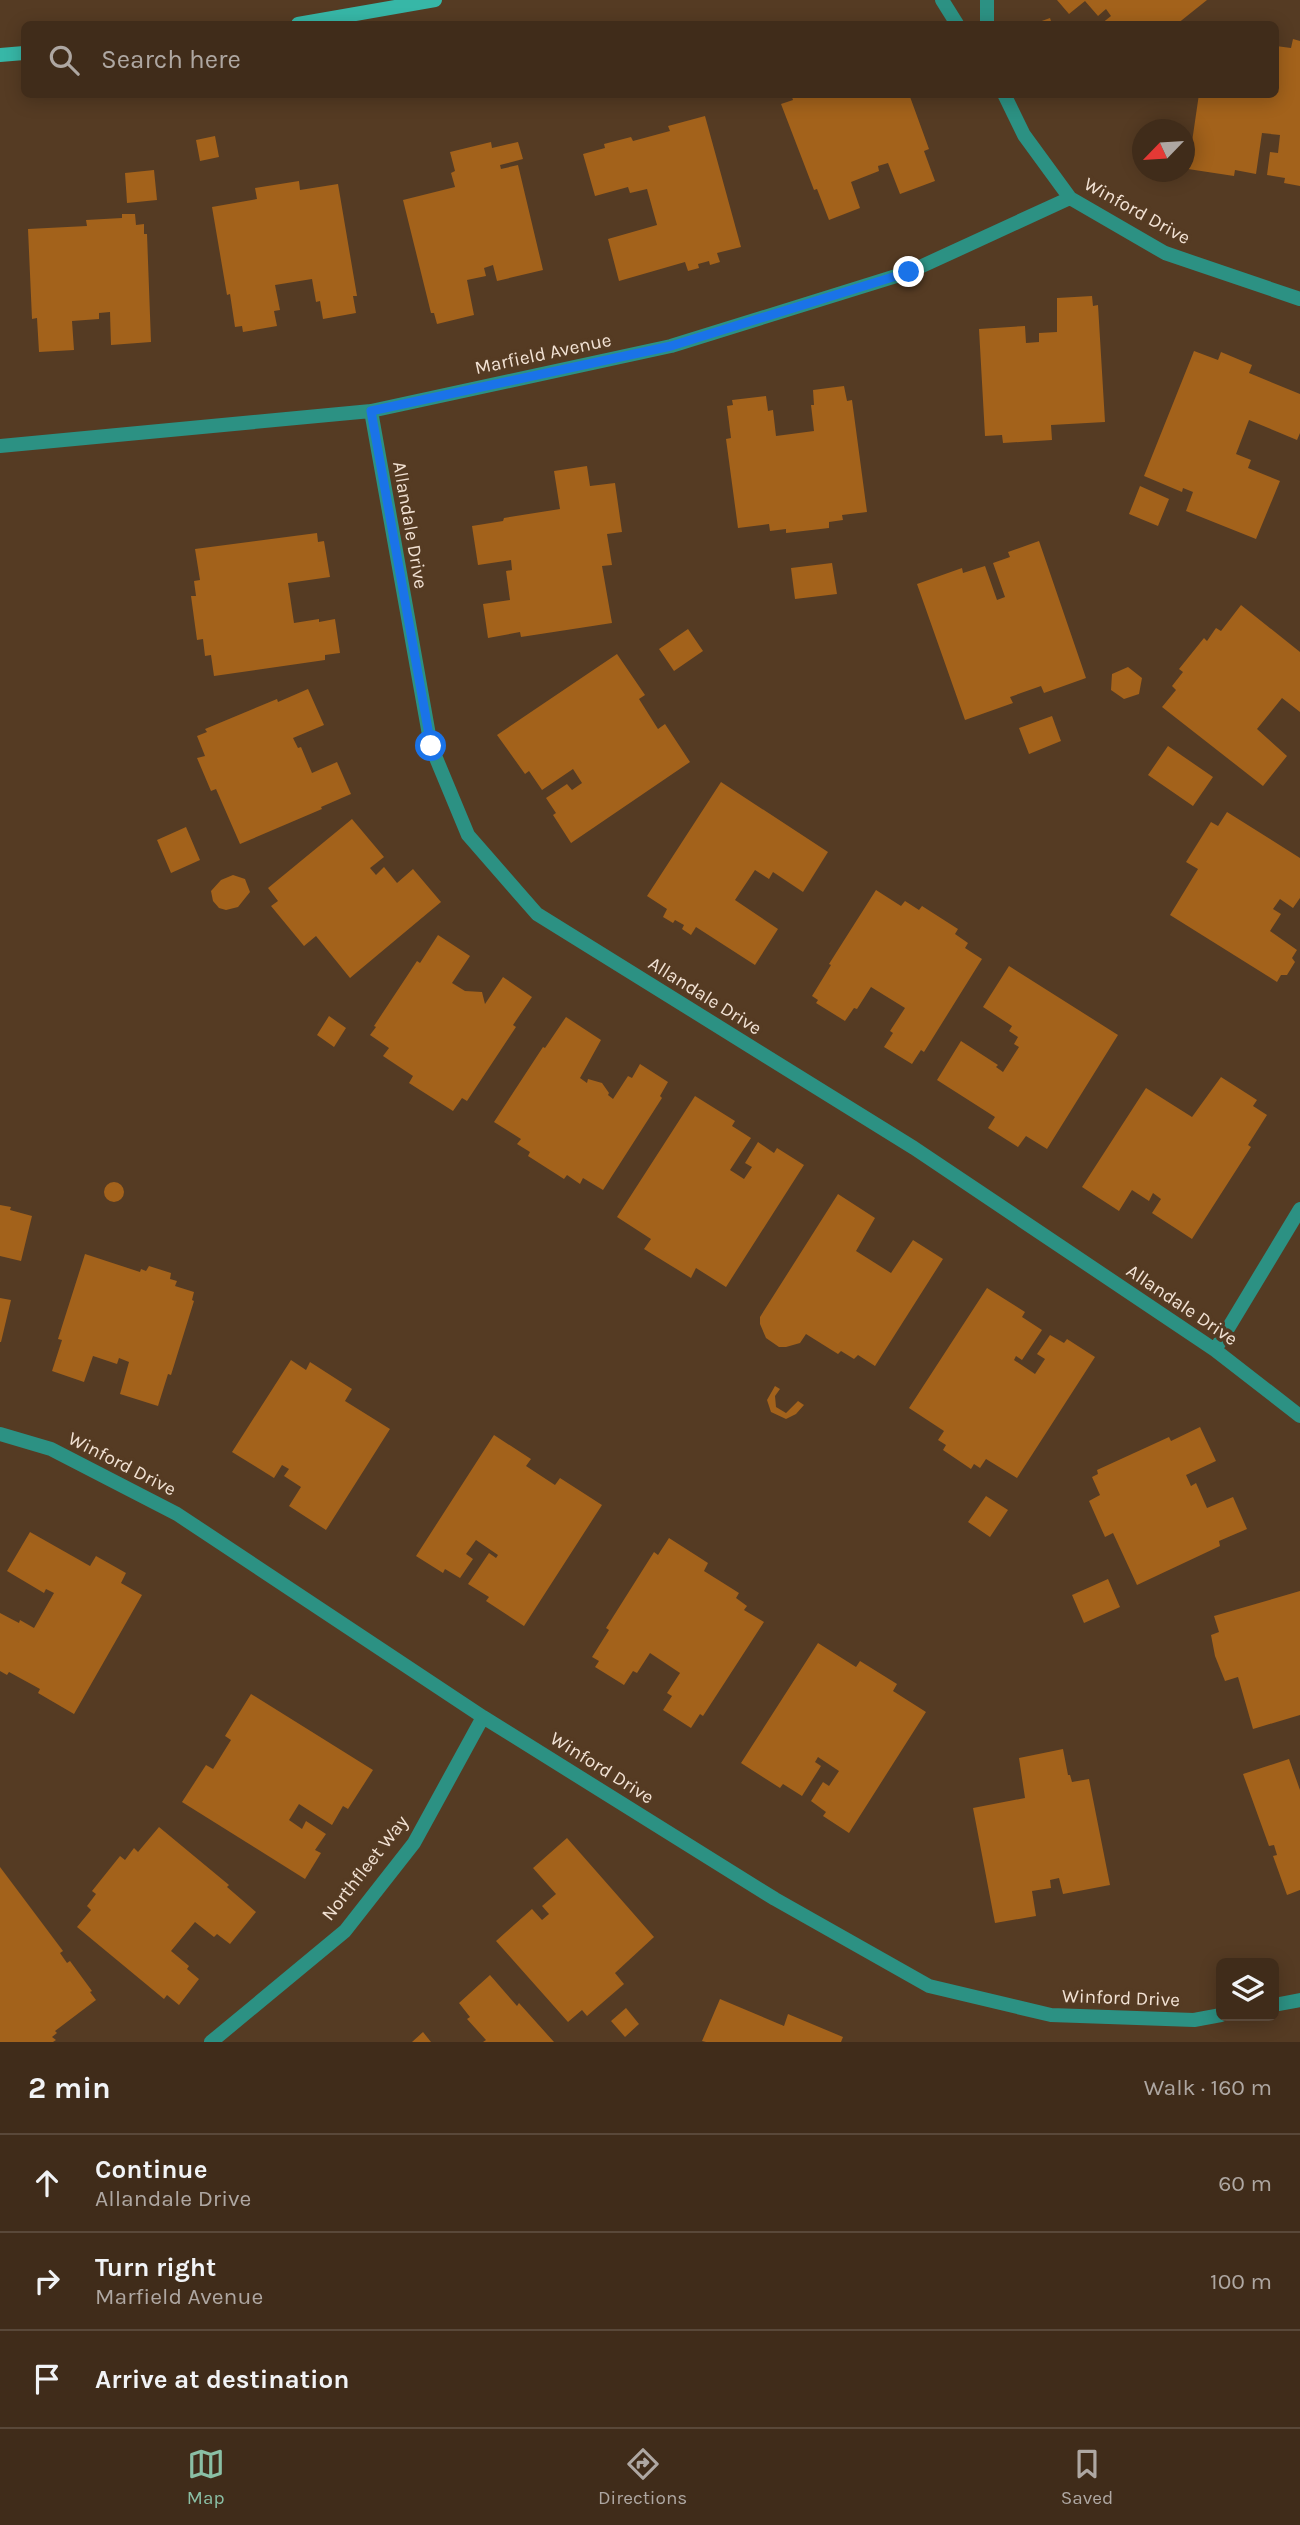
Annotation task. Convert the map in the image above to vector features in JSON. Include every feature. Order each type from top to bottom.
[{"type":"main road","points":[[317,21],[435,0]]},
{"type":"main road","points":[[0,55],[21,53]]},
{"type":"street","points":[[942,0],[955,21]]},
{"type":"street","points":[[987,0],[987,21]]},
{"type":"street","name":"Winford Drive","points":[[1006,98],[1024,135],[1070,198],[1165,253],[1300,299]]},
{"type":"street","name":"Marfield Avenue","points":[[0,446],[371,411],[671,346],[909,272],[1070,198]]},
{"type":"street","name":"Allandale Drive","points":[[371,411],[431,746],[468,835],[537,914],[914,1148],[1215,1350],[1300,1416]]},
{"type":"street","points":[[1215,1350],[1300,1209]]},
{"type":"street","name":"Winford Drive","points":[[0,1434],[51,1450],[177,1514],[483,1717],[775,1899],[929,1986],[1051,2015],[1194,2020],[1216,2016]]},
{"type":"street","name":"Northfleet Way","points":[[211,2042],[345,1931],[414,1843],[483,1717]]},
{"type":"street","points":[[1279,2004],[1300,2000]]},
{"type":"building","points":[[1057,0],[1207,0],[1181,21],[1105,21],[1111,16],[1106,9],[1098,16],[1085,1],[1069,14]]},
{"type":"building","points":[[1293,39],[1300,41],[1300,186],[1284,183],[1285,178],[1267,175],[1270,152],[1278,153],[1280,135],[1262,133],[1256,174],[1235,170],[1234,176],[1195,170],[1195,121],[1198,98],[1279,98],[1279,46],[1291,48]]},
{"type":"building","points":[[792,98],[910,98],[929,149],[924,151],[935,181],[900,194],[888,163],[878,166],[879,171],[851,182],[860,208],[829,220],[817,189],[814,190],[781,104]]},
{"type":"building","points":[[705,116],[741,247],[717,253],[720,262],[710,265],[709,261],[688,271],[685,262],[619,281],[608,239],[657,225],[647,189],[630,193],[628,187],[595,196],[583,154],[605,148],[604,144],[631,137],[633,141],[670,131],[668,126]]},
{"type":"building","points":[[215,136],[219,157],[200,161],[196,140]]},
{"type":"building","points":[[491,142],[492,148],[518,142],[523,159],[500,165],[501,169],[518,165],[543,270],[497,281],[493,265],[484,268],[486,276],[467,280],[474,315],[437,324],[434,313],[431,313],[403,200],[455,187],[451,173],[455,171],[450,152]]},
{"type":"building","points":[[154,170],[157,200],[127,203],[125,173]]},
{"type":"building","points":[[299,181],[300,190],[338,184],[357,296],[353,296],[356,313],[323,319],[320,301],[316,302],[312,279],[275,285],[280,310],[274,311],[277,326],[243,332],[242,326],[235,327],[230,294],[227,295],[212,207],[257,199],[255,188]]},
{"type":"building","points":[[122,214],[135,214],[136,225],[144,224],[144,234],[147,234],[151,342],[111,345],[110,312],[99,313],[99,319],[72,321],[74,350],[39,352],[37,318],[32,319],[28,229],[87,226],[86,220],[122,218]]},
{"type":"building","points":[[1092,296],[1093,306],[1098,305],[1105,422],[1051,425],[1052,440],[1003,443],[1002,435],[985,436],[979,329],[1025,326],[1026,343],[1039,342],[1039,333],[1057,332],[1057,298]]},
{"type":"building","points":[[1194,351],[1218,360],[1221,352],[1252,365],[1249,373],[1300,394],[1300,433],[1297,440],[1249,420],[1236,454],[1251,460],[1248,468],[1280,481],[1256,539],[1186,511],[1193,492],[1183,488],[1182,492],[1144,476]]},
{"type":"building","points":[[844,386],[847,401],[852,400],[867,512],[842,515],[843,520],[829,522],[829,528],[786,533],[786,529],[770,531],[769,524],[738,528],[726,439],[731,438],[727,406],[733,405],[732,400],[766,396],[768,411],[773,410],[776,436],[814,431],[811,405],[814,405],[813,390]]},
{"type":"building","points":[[587,466],[590,486],[615,483],[622,532],[607,534],[612,565],[602,566],[612,623],[521,637],[520,632],[488,638],[483,604],[510,600],[506,571],[512,570],[511,560],[478,565],[472,526],[560,509],[554,471]]},
{"type":"building","points":[[1140,486],[1169,499],[1158,526],[1129,514]]},
{"type":"building","points":[[317,533],[318,542],[324,541],[330,577],[288,583],[294,623],[335,619],[340,653],[325,655],[325,660],[214,676],[211,655],[205,656],[203,639],[197,640],[191,596],[196,596],[194,581],[200,580],[195,549]]},
{"type":"building","points":[[1039,541],[1086,678],[1044,693],[1041,686],[1010,697],[1013,703],[965,720],[917,584],[962,568],[963,573],[985,566],[997,600],[1005,597],[993,563],[1010,557],[1008,552]]},
{"type":"building","points":[[832,563],[837,594],[795,599],[791,568]]},
{"type":"building","points":[[1241,605],[1300,652],[1300,712],[1282,698],[1257,729],[1287,756],[1263,786],[1162,707],[1176,690],[1172,686],[1183,672],[1179,669],[1204,638],[1207,641],[1216,628],[1221,631]]},
{"type":"building","points":[[688,629],[703,651],[674,671],[659,649]]},
{"type":"building","points":[[617,654],[645,695],[639,699],[658,729],[665,724],[690,762],[571,843],[553,815],[556,813],[546,798],[567,784],[572,790],[582,783],[573,769],[542,790],[529,771],[525,774],[497,735]]},
{"type":"building","points":[[1128,667],[1142,678],[1139,694],[1124,699],[1111,690],[1112,674]]},
{"type":"building","points":[[308,689],[324,725],[293,738],[298,748],[301,747],[312,773],[337,762],[351,794],[240,844],[216,789],[211,791],[197,758],[205,756],[197,736],[207,732],[205,729]]},
{"type":"building","points":[[1052,716],[1061,741],[1029,754],[1019,728]]},
{"type":"building","points":[[1168,746],[1213,777],[1193,806],[1148,775]]},
{"type":"building","points":[[721,782],[828,852],[803,892],[773,872],[769,879],[755,870],[735,900],[778,929],[755,965],[696,927],[691,935],[682,929],[684,925],[663,917],[667,909],[647,896]]},
{"type":"building","points":[[1227,812],[1300,858],[1300,898],[1293,908],[1280,899],[1273,909],[1281,914],[1270,931],[1297,950],[1292,958],[1295,962],[1287,975],[1281,975],[1277,982],[1170,915],[1198,869],[1186,862],[1211,822],[1218,826]]},
{"type":"building","points":[[352,819],[384,857],[370,868],[376,875],[384,867],[397,883],[413,869],[441,902],[350,978],[316,936],[304,946],[271,906],[278,901],[268,888]]},
{"type":"building","points":[[186,827],[200,860],[171,873],[157,840]]},
{"type":"building","points":[[233,875],[245,879],[250,892],[238,907],[226,910],[219,908],[213,901],[211,891],[221,880]]},
{"type":"building","points":[[876,890],[901,906],[905,901],[919,910],[922,906],[958,929],[955,934],[968,943],[965,948],[982,959],[924,1052],[921,1050],[912,1064],[884,1047],[893,1033],[890,1031],[905,1008],[871,987],[857,1009],[854,1008],[845,1021],[816,1003],[818,1000],[812,996]]},
{"type":"building","points":[[438,935],[470,956],[452,983],[465,991],[482,992],[485,1004],[503,977],[532,997],[513,1025],[516,1027],[467,1101],[462,1098],[453,1111],[409,1083],[413,1076],[383,1056],[389,1048],[370,1035],[417,961],[420,963]]},
{"type":"building","points":[[1009,966],[1118,1035],[1047,1149],[1026,1136],[1018,1147],[988,1128],[995,1117],[937,1080],[961,1041],[998,1065],[996,1067],[1003,1072],[1019,1047],[1014,1044],[1018,1037],[1009,1031],[1012,1026],[983,1007]]},
{"type":"building","points":[[329,1016],[346,1028],[334,1047],[317,1035]]},
{"type":"building","points":[[566,1017],[601,1040],[580,1078],[587,1083],[588,1079],[602,1083],[613,1099],[628,1076],[632,1078],[640,1064],[668,1082],[660,1096],[662,1098],[603,1190],[583,1178],[580,1184],[567,1175],[564,1179],[528,1156],[530,1152],[517,1144],[521,1139],[494,1122]]},
{"type":"building","points":[[1221,1077],[1257,1100],[1253,1106],[1267,1115],[1248,1145],[1251,1147],[1192,1239],[1152,1213],[1161,1199],[1153,1193],[1149,1201],[1132,1190],[1119,1211],[1082,1187],[1146,1088],[1192,1117]]},
{"type":"building","points":[[695,1096],[735,1121],[732,1126],[751,1138],[730,1170],[744,1179],[752,1167],[745,1163],[758,1142],[774,1153],[777,1148],[804,1165],[726,1287],[696,1268],[691,1278],[644,1249],[651,1239],[617,1217]]},
{"type":"building","points":[[114,1182],[121,1185],[124,1192],[121,1199],[114,1202],[107,1199],[104,1192],[107,1185]]},
{"type":"building","points":[[838,1194],[875,1218],[856,1251],[891,1273],[913,1240],[943,1259],[875,1366],[858,1355],[854,1359],[841,1351],[838,1354],[806,1334],[800,1343],[779,1347],[766,1338],[760,1324],[760,1317]]},
{"type":"building","points":[[0,1205],[32,1216],[21,1261],[0,1256]]},
{"type":"building","points":[[85,1254],[140,1272],[141,1269],[146,1271],[149,1266],[171,1273],[170,1279],[177,1281],[175,1286],[194,1292],[194,1301],[171,1375],[168,1374],[158,1406],[120,1394],[129,1362],[119,1358],[117,1364],[93,1356],[84,1382],[52,1371],[62,1340],[58,1339]]},
{"type":"building","points":[[987,1288],[1025,1312],[1022,1317],[1042,1330],[1022,1360],[1016,1356],[1014,1360],[1035,1374],[1045,1359],[1037,1354],[1050,1335],[1064,1343],[1067,1339],[1095,1357],[1017,1478],[986,1459],[980,1468],[974,1464],[971,1469],[943,1450],[946,1445],[938,1440],[944,1431],[909,1408]]},
{"type":"building","points":[[0,1298],[11,1300],[1,1342],[0,1342]]},
{"type":"building","points":[[291,1360],[306,1370],[310,1362],[352,1389],[345,1401],[390,1429],[326,1530],[289,1506],[301,1487],[284,1476],[289,1469],[282,1465],[274,1478],[232,1452]]},
{"type":"building","points":[[775,1386],[780,1389],[775,1396],[776,1407],[786,1413],[798,1401],[804,1405],[796,1414],[786,1419],[771,1412],[767,1400]]},
{"type":"building","points":[[1200,1427],[1216,1461],[1186,1475],[1191,1486],[1196,1483],[1207,1508],[1233,1497],[1247,1529],[1219,1541],[1220,1546],[1137,1585],[1113,1533],[1105,1537],[1089,1501],[1100,1495],[1092,1477],[1098,1474],[1097,1470],[1169,1437],[1171,1441]]},
{"type":"building","points":[[494,1435],[531,1459],[526,1466],[555,1485],[560,1478],[602,1505],[524,1626],[486,1601],[489,1597],[468,1584],[489,1553],[496,1558],[498,1555],[476,1540],[466,1554],[473,1559],[460,1578],[445,1569],[443,1573],[416,1556]]},
{"type":"building","points":[[986,1496],[1008,1510],[990,1537],[968,1522]]},
{"type":"building","points":[[30,1532],[90,1566],[96,1556],[126,1573],[121,1583],[142,1595],[74,1714],[38,1693],[40,1689],[9,1672],[7,1675],[0,1671],[0,1613],[34,1628],[54,1593],[46,1589],[44,1593],[7,1571]]},
{"type":"building","points":[[669,1538],[708,1563],[704,1571],[739,1593],[736,1598],[747,1606],[744,1610],[764,1622],[703,1716],[700,1714],[691,1728],[663,1710],[672,1696],[667,1693],[680,1673],[650,1653],[637,1673],[633,1671],[624,1685],[595,1667],[599,1661],[592,1657],[609,1630],[606,1628],[654,1552],[658,1555]]},
{"type":"building","points":[[1108,1579],[1120,1607],[1084,1623],[1072,1595]]},
{"type":"building","points":[[1300,1591],[1300,1715],[1253,1729],[1238,1677],[1225,1681],[1215,1656],[1211,1635],[1219,1632],[1214,1616]]},
{"type":"building","points":[[818,1643],[856,1667],[860,1661],[897,1684],[893,1691],[926,1712],[849,1833],[823,1816],[826,1812],[811,1801],[823,1782],[829,1786],[839,1771],[818,1757],[815,1762],[821,1766],[802,1796],[783,1784],[780,1788],[741,1763]]},
{"type":"building","points":[[251,1694],[373,1770],[348,1809],[343,1806],[332,1825],[299,1804],[289,1820],[302,1829],[306,1821],[326,1834],[315,1850],[321,1853],[305,1879],[182,1802],[206,1765],[213,1769],[231,1740],[225,1736]]},
{"type":"building","points":[[1063,1749],[1072,1782],[1089,1779],[1110,1885],[1063,1894],[1059,1878],[1050,1880],[1051,1888],[1032,1891],[1036,1916],[995,1923],[973,1808],[1025,1798],[1019,1758]]},
{"type":"building","points":[[1289,1759],[1300,1790],[1300,1890],[1287,1895],[1273,1856],[1277,1855],[1274,1845],[1269,1846],[1243,1774]]},
{"type":"building","points":[[159,1827],[229,1885],[227,1887],[256,1912],[230,1944],[217,1934],[214,1937],[195,1922],[171,1951],[189,1966],[187,1969],[199,1979],[179,2005],[167,1995],[164,1999],[77,1927],[91,1910],[87,1906],[96,1894],[92,1891],[120,1856],[125,1860],[134,1848],[138,1852]]},
{"type":"building","points":[[567,1838],[654,1937],[615,1973],[624,1984],[587,2016],[582,2010],[568,2022],[496,1941],[532,1909],[542,1920],[549,1914],[542,1906],[556,1894],[533,1868]]},
{"type":"building","points":[[0,1867],[96,2000],[55,2031],[57,2033],[52,2037],[56,2040],[53,2042],[0,2042]]},
{"type":"building","points":[[490,1975],[554,2042],[483,2042],[486,2040],[467,2019],[470,2017],[459,2003]]},
{"type":"building","points":[[720,1999],[784,2026],[788,2014],[843,2037],[841,2042],[702,2041]]},
{"type":"building","points":[[626,2008],[639,2024],[625,2037],[611,2021]]},
{"type":"building","points":[[423,2032],[431,2042],[412,2042]]},
{"type":"route","points":[[431,746],[371,411],[671,346],[909,272]]}]
